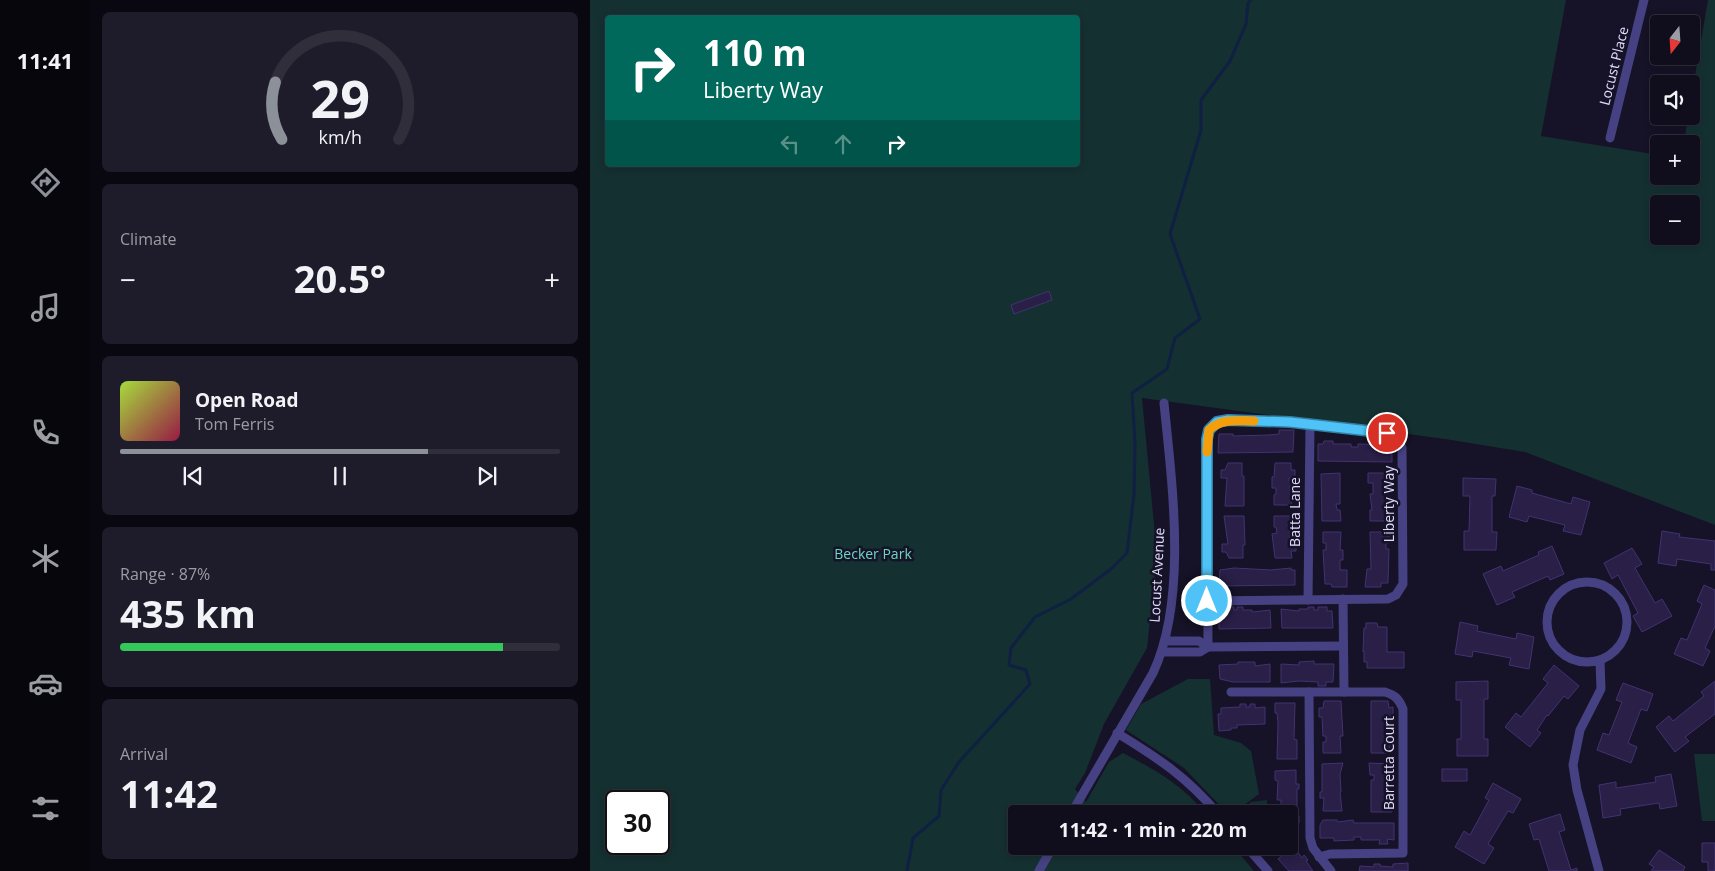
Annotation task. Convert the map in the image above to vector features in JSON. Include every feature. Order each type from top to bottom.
[{"type":"street","name":"Locust Place","points":[[1610,138],[1644,0]]},
{"type":"street","name":"Locust Avenue","points":[[1077,805],[1153,673],[1165,641],[1172,600],[1174,542],[1172,477],[1164,403]]},
{"type":"street","name":"Liberty Way","points":[[1207,601],[1388,598],[1396,595],[1403,584],[1402,448],[1400,441],[1395,436],[1387,433],[1310,425],[1228,420],[1217,422],[1209,430],[1207,439],[1207,601],[1208,646]]},
{"type":"street","name":"Batta Lane","points":[[1308,600],[1310,425]]},
{"type":"street","points":[[1587,582],[1600,584],[1611,589],[1620,598],[1626,610],[1628,622],[1626,635],[1616,651],[1600,661],[1586,663],[1572,660],[1560,653],[1552,642],[1547,628],[1547,614],[1552,601],[1562,591],[1574,584],[1587,582]]},
{"type":"street","points":[[1343,599],[1344,692]]},
{"type":"street","points":[[1165,641],[1199,642],[1208,646],[1343,646]]},
{"type":"street","points":[[1162,652],[1200,652],[1208,646]]},
{"type":"street","points":[[1599,871],[1577,790],[1573,765],[1580,730],[1601,689],[1600,661]]},
{"type":"street","name":"Barretta Court","points":[[1231,692],[1385,692],[1394,694],[1403,709],[1404,853],[1330,854],[1319,857]]},
{"type":"street","points":[[1309,692],[1310,838],[1312,848],[1332,871]]},
{"type":"street","points":[[1117,734],[1166,763],[1210,805]]},
{"type":"street","points":[[1039,871],[1048,855]]},
{"type":"street","points":[[1254,855],[1268,871]]},
{"type":"green space","name":"Becker Park","points":[[590,0],[1566,0],[1541,136],[1650,154],[1650,185],[1700,185],[1700,135],[1685,135],[1687,125],[1700,125],[1700,75],[1695,75],[1697,65],[1700,65],[1700,47],[1708,0],[1715,0],[1715,525],[1525,452],[1445,439],[1142,398],[1157,556],[1147,648],[1104,724],[1085,773],[1075,789],[1086,802],[1109,762],[1123,753],[1168,779],[1198,805],[1008,805],[1008,855],[1241,855],[1254,871],[590,871]]},
{"type":"green space","points":[[1188,679],[1210,679],[1214,735],[1241,743],[1251,751],[1259,794],[1244,805],[1219,805],[1184,768],[1126,730],[1141,704]]},
{"type":"green space","points":[[1694,754],[1715,754],[1715,821],[1702,821]]},
{"type":"green space","points":[[1267,800],[1267,805],[1247,805],[1251,802]]},
{"type":"building","points":[[1049,291],[1052,300],[1014,314],[1011,305]]},
{"type":"building","points":[[1279,430],[1294,430],[1293,452],[1218,453],[1219,434],[1233,434],[1233,436],[1269,435],[1279,434]]},
{"type":"building","points":[[1324,441],[1333,441],[1333,444],[1351,444],[1351,447],[1358,447],[1358,444],[1392,445],[1392,462],[1318,461],[1318,444],[1323,444]]},
{"type":"building","points":[[1228,463],[1242,463],[1244,506],[1225,506],[1227,478],[1221,478],[1221,470],[1225,470]]},
{"type":"building","points":[[1275,463],[1291,463],[1291,470],[1295,470],[1295,478],[1289,478],[1289,481],[1293,481],[1293,487],[1289,487],[1292,505],[1274,505],[1276,488],[1272,488],[1272,477],[1274,477]]},
{"type":"building","points":[[1340,473],[1340,504],[1336,504],[1337,510],[1340,510],[1341,521],[1322,521],[1321,474]]},
{"type":"building","points":[[1368,473],[1388,473],[1388,521],[1370,521],[1370,510],[1372,510],[1370,494],[1373,494],[1373,483],[1368,483]]},
{"type":"building","points":[[1463,478],[1496,479],[1495,496],[1492,496],[1492,532],[1497,532],[1496,550],[1464,550],[1464,531],[1469,531],[1470,496],[1463,496]]},
{"type":"building","points":[[1517,486],[1532,490],[1532,493],[1571,504],[1573,497],[1590,502],[1581,535],[1563,531],[1565,525],[1529,516],[1527,522],[1509,517]]},
{"type":"building","points":[[1224,516],[1244,516],[1245,545],[1243,545],[1243,558],[1229,558],[1226,552],[1222,552],[1222,544],[1228,544]]},
{"type":"building","points":[[1274,516],[1293,516],[1293,527],[1290,527],[1290,544],[1296,544],[1296,551],[1291,551],[1292,558],[1275,558],[1272,534],[1277,533],[1276,527],[1274,527]]},
{"type":"building","points":[[1662,531],[1680,534],[1679,537],[1715,541],[1715,570],[1711,570],[1711,564],[1677,559],[1676,566],[1658,563]]},
{"type":"building","points":[[1323,532],[1341,532],[1340,550],[1343,550],[1343,560],[1340,560],[1340,570],[1347,570],[1347,587],[1332,587],[1331,584],[1325,584],[1323,550],[1326,550],[1326,543],[1323,543]]},
{"type":"building","points":[[1370,532],[1389,532],[1389,543],[1386,543],[1386,549],[1389,549],[1388,583],[1381,583],[1381,587],[1365,587],[1367,569],[1371,569]]},
{"type":"building","points":[[1552,546],[1564,574],[1550,580],[1548,576],[1512,592],[1515,597],[1497,605],[1483,574],[1501,566],[1503,571],[1539,555],[1538,552]]},
{"type":"building","points":[[1632,548],[1642,564],[1635,568],[1655,603],[1662,599],[1672,616],[1642,632],[1633,616],[1638,613],[1618,575],[1612,579],[1604,563]]},
{"type":"building","points":[[1234,568],[1271,570],[1291,568],[1291,570],[1295,570],[1295,585],[1219,586],[1220,570]]},
{"type":"building","points":[[1704,585],[1715,590],[1715,626],[1705,648],[1710,651],[1703,666],[1674,654],[1681,638],[1687,640],[1702,604],[1697,601]]},
{"type":"building","points":[[1226,607],[1234,607],[1234,610],[1237,610],[1237,607],[1243,607],[1243,610],[1252,610],[1252,612],[1270,610],[1271,628],[1219,629],[1219,611],[1226,611]]},
{"type":"building","points":[[1308,607],[1314,607],[1314,610],[1318,610],[1318,607],[1327,607],[1327,611],[1332,611],[1333,628],[1282,628],[1281,609],[1299,611],[1299,609],[1308,609]]},
{"type":"building","points":[[1460,622],[1478,626],[1477,631],[1516,639],[1517,633],[1534,637],[1529,669],[1509,665],[1511,658],[1473,651],[1472,657],[1455,654]]},
{"type":"building","points":[[1366,623],[1377,623],[1378,627],[1387,627],[1387,652],[1404,652],[1404,668],[1367,668],[1363,652]]},
{"type":"building","points":[[1314,661],[1314,664],[1334,664],[1333,682],[1326,682],[1326,686],[1318,686],[1318,682],[1299,681],[1281,683],[1281,664],[1299,665],[1299,662]]},
{"type":"building","points":[[1238,662],[1255,662],[1255,666],[1270,664],[1270,682],[1233,682],[1220,679],[1219,665],[1238,664]]},
{"type":"building","points":[[1554,665],[1579,686],[1568,699],[1564,696],[1547,715],[1537,730],[1541,733],[1530,747],[1505,727],[1516,713],[1521,717],[1548,683],[1543,679]]},
{"type":"building","points":[[1488,681],[1488,699],[1484,699],[1484,739],[1488,739],[1488,756],[1457,756],[1457,739],[1461,739],[1461,700],[1456,700],[1456,682]]},
{"type":"building","points":[[1715,681],[1715,714],[1685,737],[1689,741],[1675,752],[1656,727],[1669,716],[1673,721],[1704,696],[1701,692]]},
{"type":"building","points":[[1623,683],[1653,694],[1647,711],[1641,709],[1628,743],[1637,747],[1631,763],[1597,750],[1603,733],[1609,735],[1622,702],[1616,700]]},
{"type":"building","points":[[1324,701],[1341,701],[1343,736],[1340,736],[1341,753],[1323,753],[1323,742],[1326,742],[1326,736],[1323,736],[1322,717],[1319,717],[1319,708],[1323,708]]},
{"type":"building","points":[[1371,701],[1388,701],[1389,708],[1393,707],[1393,716],[1389,716],[1389,718],[1393,718],[1391,734],[1388,735],[1390,753],[1371,753]]},
{"type":"building","points":[[1275,703],[1295,703],[1294,739],[1297,740],[1297,759],[1277,759],[1278,723]]},
{"type":"building","points":[[1240,704],[1246,704],[1246,707],[1250,707],[1250,704],[1255,704],[1255,708],[1265,707],[1265,724],[1237,725],[1237,728],[1231,728],[1231,730],[1219,731],[1218,714],[1221,714],[1221,708],[1240,707]]},
{"type":"building","points":[[1343,763],[1340,774],[1342,811],[1323,811],[1324,798],[1320,798],[1320,792],[1322,792],[1322,764]]},
{"type":"building","points":[[1369,763],[1391,764],[1391,791],[1394,791],[1394,799],[1390,799],[1392,812],[1371,812],[1371,780],[1374,780],[1374,775],[1370,775]]},
{"type":"building","points":[[1442,769],[1467,769],[1467,781],[1442,781]]},
{"type":"building","points":[[1296,770],[1296,784],[1299,784],[1299,789],[1297,789],[1297,805],[1281,805],[1281,800],[1277,800],[1278,781],[1275,780],[1275,771]]},
{"type":"building","points":[[1671,774],[1677,806],[1660,809],[1659,803],[1620,809],[1621,815],[1603,818],[1599,785],[1616,782],[1616,788],[1656,782],[1655,777]]},
{"type":"building","points":[[1493,783],[1521,799],[1513,813],[1508,811],[1488,844],[1494,848],[1484,864],[1455,847],[1464,831],[1470,835],[1489,800],[1485,798]]},
{"type":"building","points":[[1560,814],[1565,830],[1559,832],[1571,870],[1577,868],[1577,871],[1549,871],[1539,839],[1534,840],[1529,824]]},
{"type":"building","points":[[1323,820],[1337,820],[1338,822],[1353,820],[1354,823],[1394,823],[1394,840],[1387,839],[1388,844],[1379,844],[1380,840],[1361,840],[1361,837],[1354,837],[1354,840],[1334,841],[1334,838],[1320,838],[1320,825]]},
{"type":"building","points":[[1702,843],[1715,843],[1715,871],[1708,871],[1708,862],[1702,862]]},
{"type":"building","points":[[1659,850],[1685,867],[1683,871],[1651,871],[1654,867],[1649,864]]},
{"type":"building","points":[[1298,853],[1302,858],[1304,855],[1313,871],[1289,871],[1278,859],[1283,855],[1298,855]]},
{"type":"building","points":[[1408,863],[1408,871],[1359,871],[1360,866],[1374,867],[1374,864],[1380,864],[1380,866],[1393,867],[1393,864]]},
{"type":"waterway","points":[[907,871],[913,838],[939,816],[941,790],[959,762],[1030,684],[1026,670],[1009,665],[1011,648],[1035,617],[1071,599],[1111,569],[1127,553],[1134,494],[1135,443],[1132,393],[1167,369],[1175,338],[1200,319],[1170,234],[1201,130],[1201,100],[1230,61],[1246,24],[1248,3],[1251,0]]},
{"type":"slow traffic","points":[[1207,452],[1209,430],[1217,422],[1228,420],[1254,421]]},
{"type":"route","points":[[1207,601],[1207,439],[1209,430],[1217,422],[1228,420],[1290,422],[1387,433]]}]
